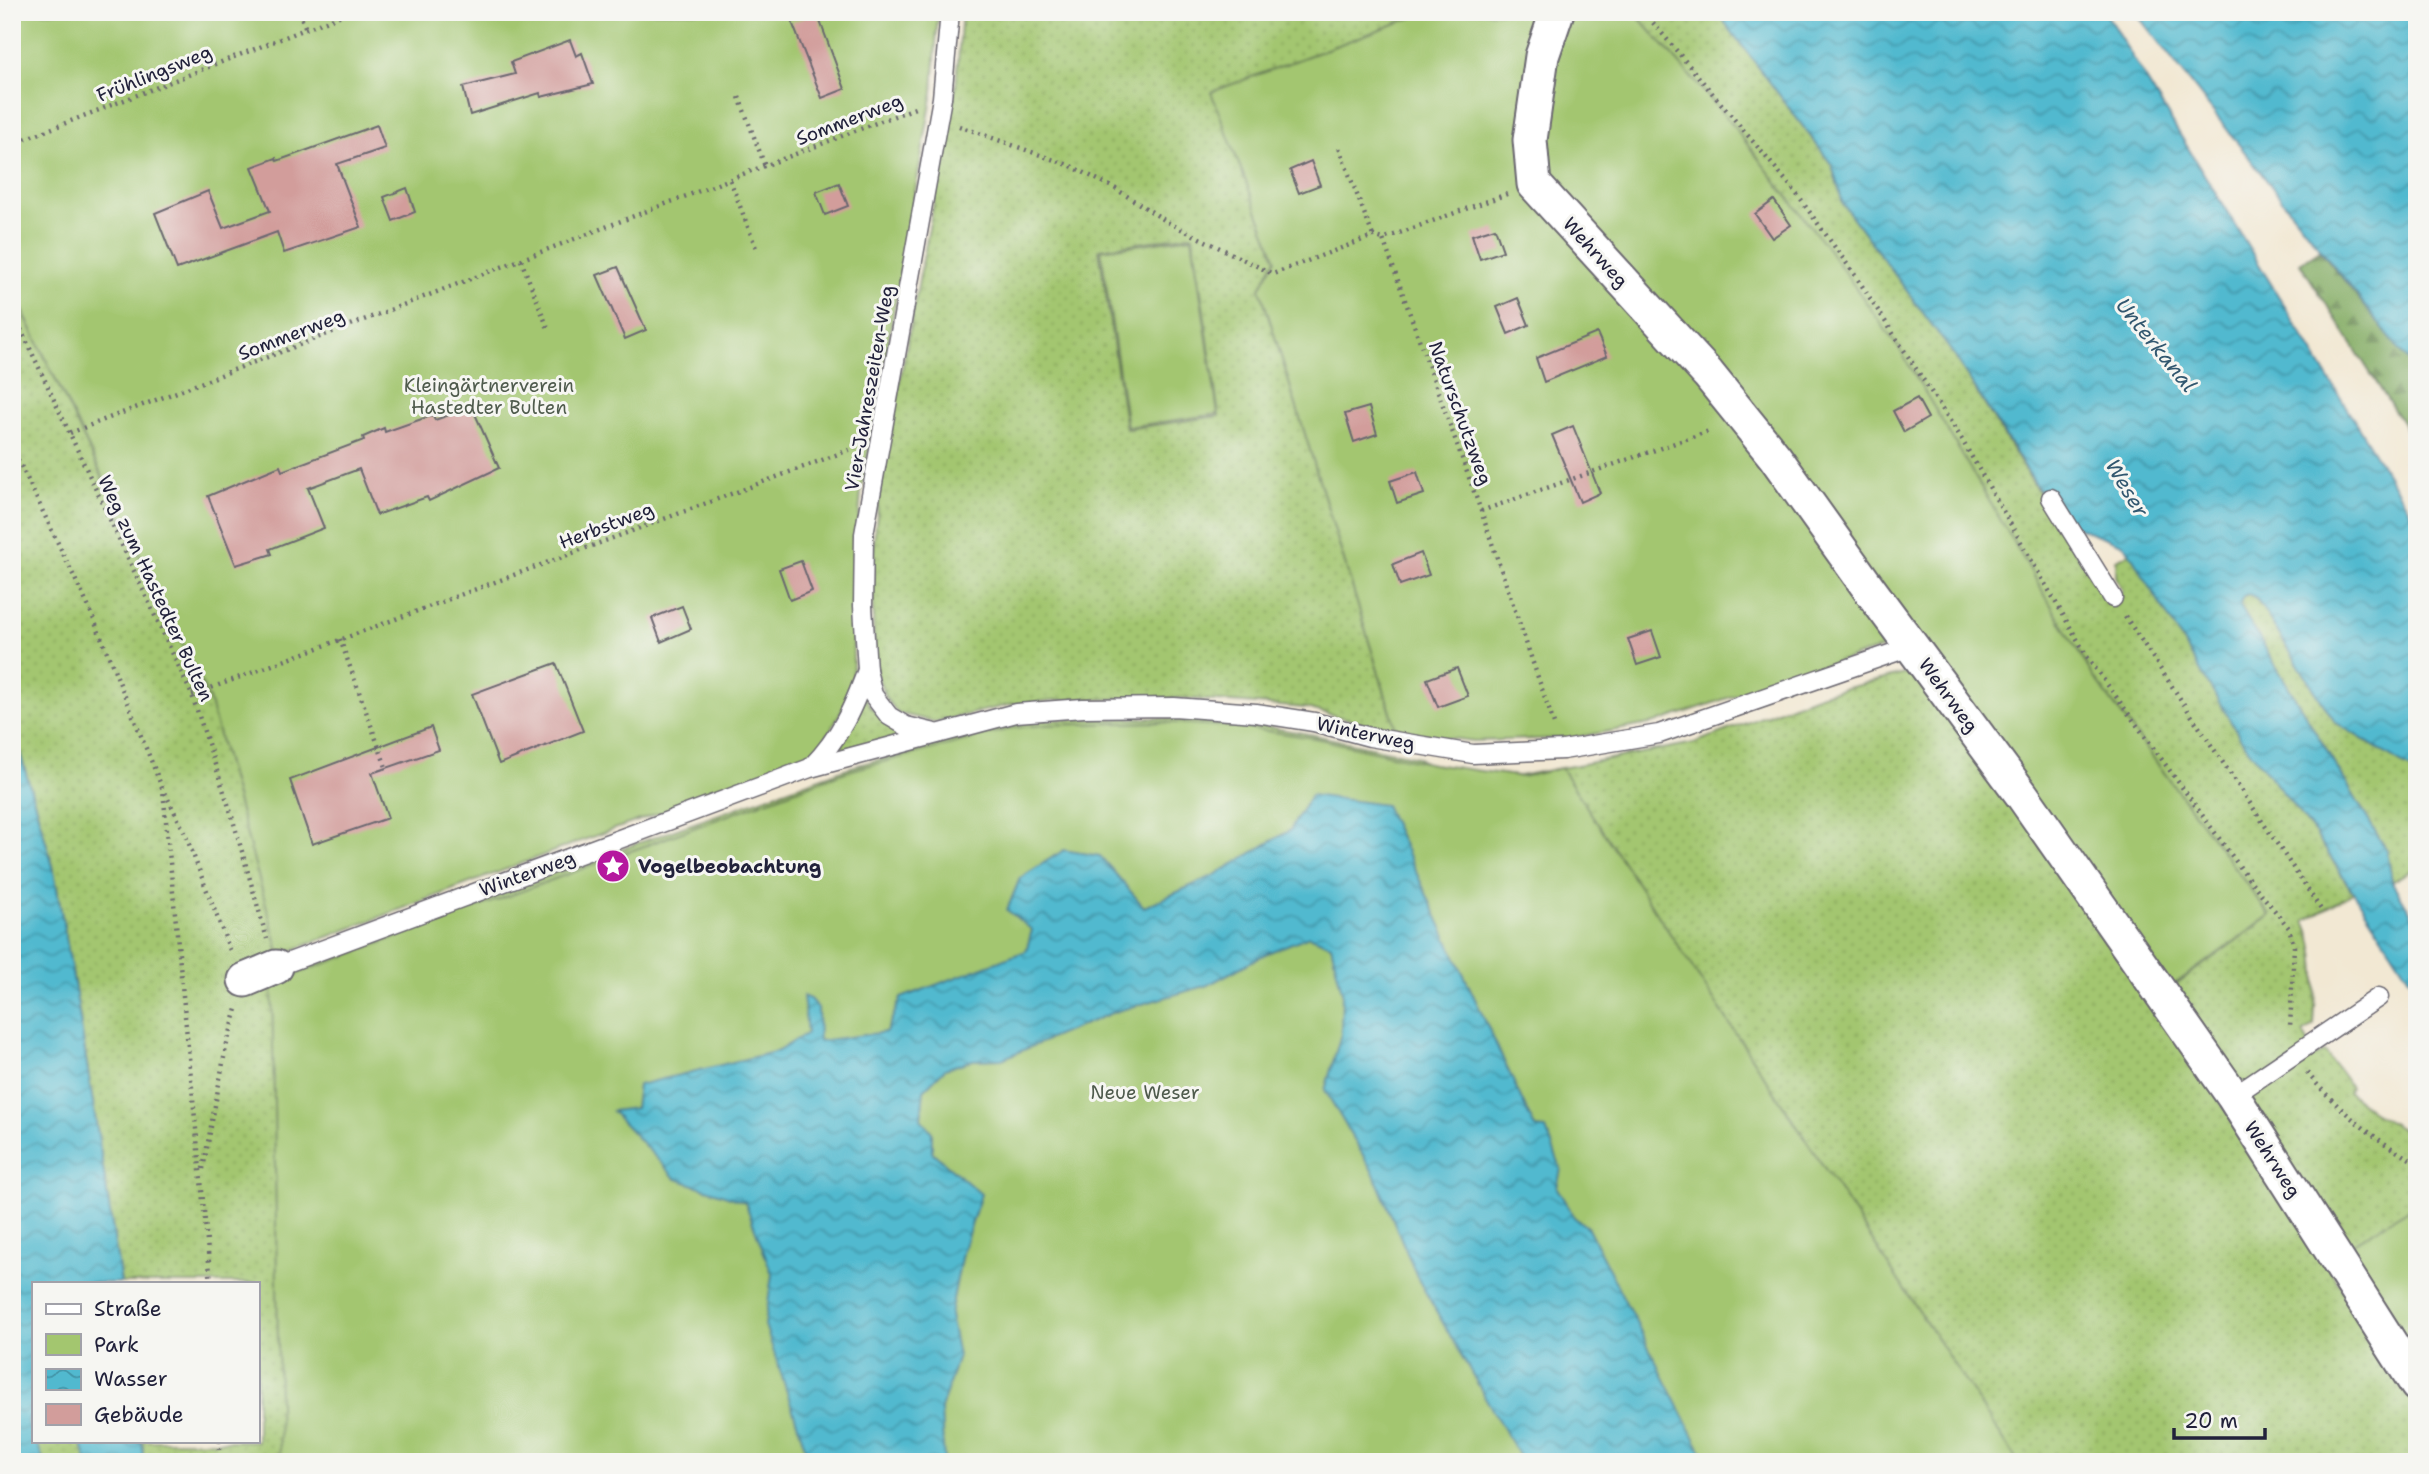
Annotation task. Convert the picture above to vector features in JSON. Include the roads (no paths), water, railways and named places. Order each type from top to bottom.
[{"type":"street","name":"Wehrweg","points":[[1557,12],[1542,56],[1530,140],[1534,184],[1745,418],[1913,646],[2022,795],[2233,1096],[2417,1385]]},
{"type":"street","name":"Winterweg","points":[[246,979],[276,967]]},
{"type":"lane","name":"Vier-Jahreszeiten-Weg","points":[[937,734],[906,726],[889,716],[873,695],[867,670],[863,606],[864,534],[939,119],[950,12]]},
{"type":"lane","points":[[2051,498],[2113,598]]},
{"type":"lane","name":"Winterweg","points":[[276,967],[810,768],[1016,713],[1083,708],[1174,707],[1256,713],[1314,722],[1370,737],[1473,754],[1563,750],[1659,734],[1913,646]]},
{"type":"lane","name":"Winterweg","points":[[810,768],[831,747],[845,723],[867,670]]},
{"type":"lane","points":[[2233,1096],[2379,997]]},
{"type":"water","points":[[1717,12],[2105,12],[2417,523],[2417,773],[2335,722],[2256,598],[2245,595],[2240,606],[2387,851],[2392,882],[2417,923],[2417,990],[2315,833],[2243,742],[2125,545],[2066,523],[2055,515],[1954,355],[1843,204],[1832,165]]},
{"type":"water","points":[[2135,12],[2417,12],[2417,372]]},
{"type":"water","points":[[12,725],[53,866],[121,1282],[32,1282],[32,1412],[28,1422],[32,1442],[36,1442],[44,1462],[12,1462]]},
{"type":"water","name":"Neue Weser","points":[[1311,795],[1385,805],[1535,1128],[1546,1129],[1561,1169],[1557,1188],[1574,1217],[1588,1228],[1707,1462],[1522,1462],[1418,1279],[1374,1174],[1325,1090],[1341,1034],[1342,992],[1331,945],[1309,936],[1265,954],[1208,985],[1114,1012],[1002,1059],[973,1060],[945,1069],[924,1090],[921,1119],[932,1132],[932,1152],[981,1194],[962,1253],[950,1315],[958,1356],[941,1409],[944,1462],[810,1462],[765,1325],[772,1274],[745,1202],[676,1179],[612,1111],[635,1108],[638,1085],[778,1051],[807,1033],[803,996],[818,1008],[819,1041],[886,1032],[901,998],[1026,951],[1032,930],[1007,910],[1020,878],[1064,850],[1100,856],[1144,907],[1213,876],[1290,830]]},
{"type":"water","points":[[81,1442],[142,1442],[143,1456],[140,1462],[87,1462]]},
{"type":"place","name":"Vogelbeobachtung","points":[[613,866]]},
{"type":"water label","name":"Unterkanal","points":[[2156,345]]},
{"type":"water label","name":"Weser","points":[[2127,488]]},
{"type":"park label","name":"Kleingärtnerverein Hastedter Bulten","points":[[489,396]]}]
